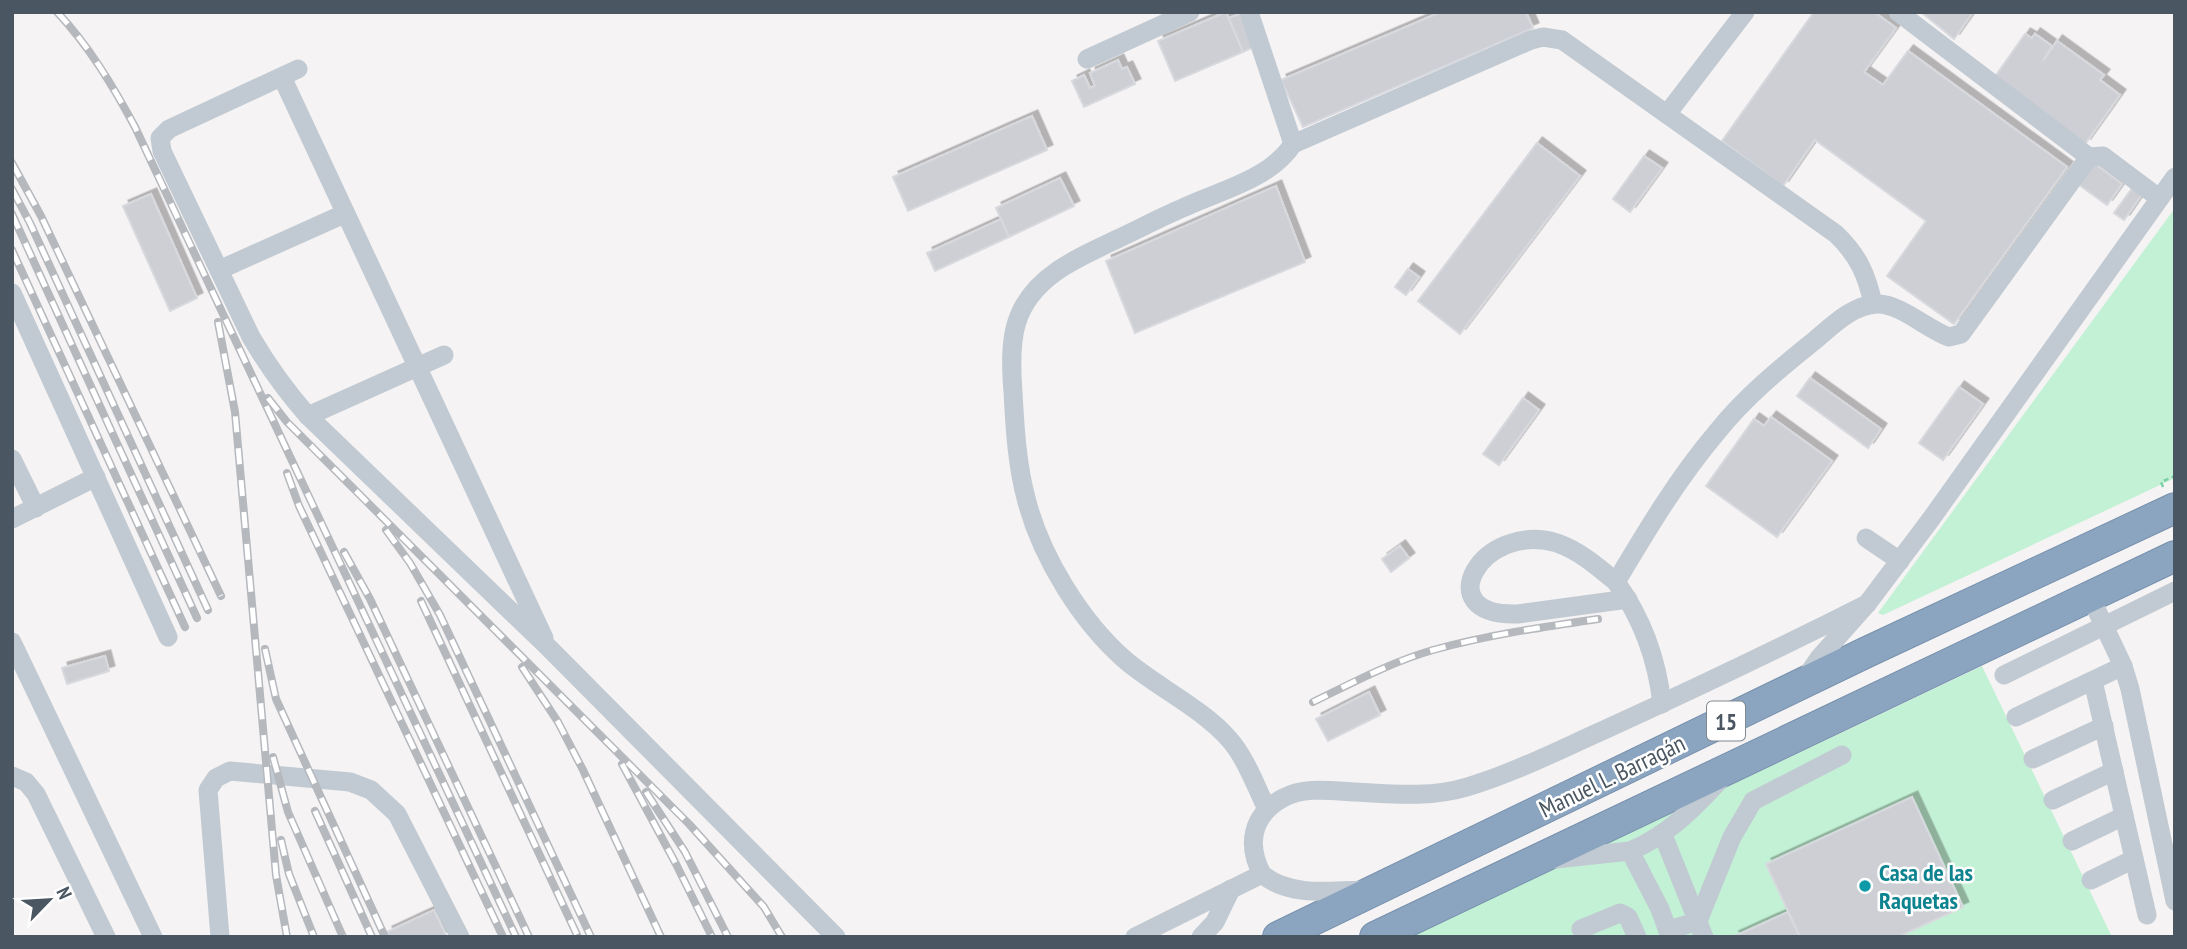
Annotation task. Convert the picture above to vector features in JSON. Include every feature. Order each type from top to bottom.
[{"type":"highway","name":"Manuel L. Barragán","points":[[1278,937],[1867,652],[2175,508]]},
{"type":"highway","name":"Manuel L. Barragán","points":[[1375,937],[2175,556]]},
{"type":"street","points":[[1087,59],[1190,12]]},
{"type":"street","points":[[1249,12],[1293,144]]},
{"type":"street","points":[[1667,114],[1745,12]]},
{"type":"street","points":[[1898,12],[2089,157],[2103,156],[2159,198]]},
{"type":"street","points":[[1267,809],[1230,739],[1098,634],[1058,573],[1039,535],[1027,503],[1017,454],[1011,372],[1016,318],[1040,283],[1059,269],[1183,208],[1262,173],[1282,159],[1293,144],[1543,37],[1553,37],[1573,47],[1841,240],[1854,253],[1862,267],[1873,304]]},
{"type":"street","points":[[549,648],[344,215],[290,73],[169,129],[160,138],[162,151],[263,358],[286,391],[308,416],[549,648],[836,937]]},
{"type":"street","points":[[1616,582],[1681,477],[1742,403],[1769,377],[1850,312],[1873,304],[1896,309],[1948,337],[1962,334],[2089,157]]},
{"type":"street","points":[[1801,685],[1819,658],[1900,561],[2175,177]]},
{"type":"street","points":[[219,270],[344,215]]},
{"type":"street","points":[[12,293],[168,637]]},
{"type":"street","points":[[308,416],[444,355]]},
{"type":"street","points":[[12,459],[36,508]]},
{"type":"street","points":[[12,519],[96,477]]},
{"type":"street","points":[[1628,599],[1500,614],[1479,604],[1470,587],[1473,571],[1487,555],[1505,546],[1532,538],[1572,549],[1616,582],[1628,599],[1653,656],[1662,704]]},
{"type":"street","points":[[1866,538],[1900,561]]},
{"type":"street","points":[[2004,675],[2102,630],[2175,591]]},
{"type":"street","points":[[2079,602],[2102,630],[2123,666],[2175,901]]},
{"type":"street","points":[[1861,610],[1859,635],[1867,652]]},
{"type":"street","points":[[1379,890],[1305,890],[1269,880],[1262,874],[1253,849],[1252,836],[1257,822],[1267,809],[1286,796],[1312,790],[1419,794],[1464,788],[1517,768],[1662,704],[1861,610]]},
{"type":"street","points":[[12,642],[153,937]]},
{"type":"street","points":[[2016,718],[2123,666]]},
{"type":"street","points":[[2093,681],[2147,915]]},
{"type":"street","points":[[2033,759],[2104,726]]},
{"type":"street","points":[[1701,929],[1732,838],[1753,801],[1842,755]]},
{"type":"street","points":[[1536,861],[1630,851],[1663,835],[1733,767]]},
{"type":"street","points":[[220,937],[208,790],[216,778],[230,771],[350,782],[371,790],[397,814],[460,937]]},
{"type":"street","points":[[2053,800],[2114,771]]},
{"type":"street","points":[[19,779],[36,794],[106,937]]},
{"type":"street","points":[[2072,841],[2124,816]]},
{"type":"street","points":[[1663,835],[1701,929]]},
{"type":"street","points":[[1630,851],[1648,882],[1669,934],[1701,929]]},
{"type":"street","points":[[2091,880],[2134,859]]},
{"type":"street","points":[[1135,937],[1262,874]]},
{"type":"street","points":[[1200,937],[1215,922],[1231,889]]},
{"type":"street","points":[[1577,934],[1620,913],[1628,917],[1637,937]]},
{"type":"green space","points":[[2175,208],[2175,478],[1883,615],[1878,613]]},
{"type":"green space","points":[[1982,666],[2112,937],[1410,937]]},
{"type":"building","points":[[1226,12],[1243,52],[1175,81],[1158,41]]},
{"type":"building","points":[[1441,12],[1526,12],[1533,28],[1303,127],[1281,80]]},
{"type":"building","points":[[1814,12],[1874,12],[1896,28],[1864,72],[1883,85],[1908,51],[2067,167],[1954,324],[1887,276],[1926,221],[1815,140],[1783,186],[1722,141]]},
{"type":"building","points":[[1921,12],[1973,12],[1954,39]]},
{"type":"building","points":[[1242,13],[1256,46],[1243,52],[1229,18]]},
{"type":"building","points":[[2025,34],[2032,38],[2035,34],[2052,46],[2043,61],[2057,41],[2104,75],[2100,80],[2120,95],[2085,144],[1994,78]]},
{"type":"building","points":[[1118,60],[1122,69],[1127,67],[1135,84],[1084,107],[1072,81],[1084,75],[1090,88],[1095,86],[1090,73]]},
{"type":"building","points":[[1032,116],[1047,150],[908,211],[893,177]]},
{"type":"building","points":[[1537,143],[1580,176],[1460,334],[1418,301]]},
{"type":"building","points":[[1644,156],[1662,168],[1630,212],[1613,199]]},
{"type":"building","points":[[2094,163],[2122,184],[2107,205],[2078,184]]},
{"type":"building","points":[[1060,178],[1074,206],[1009,237],[996,208]]},
{"type":"building","points":[[1276,186],[1305,262],[1135,333],[1106,261]]},
{"type":"building","points":[[2133,187],[2142,194],[2124,220],[2114,213]]},
{"type":"building","points":[[151,194],[197,298],[170,311],[123,206]]},
{"type":"building","points":[[1001,219],[1009,237],[935,271],[927,253]]},
{"type":"building","points":[[1408,269],[1419,277],[1406,295],[1395,287]]},
{"type":"building","points":[[1810,378],[1881,429],[1868,448],[1797,396]]},
{"type":"building","points":[[1959,387],[1983,404],[1943,460],[1919,443]]},
{"type":"building","points":[[1523,398],[1539,410],[1499,465],[1483,454]]},
{"type":"building","points":[[1771,417],[1832,461],[1777,537],[1706,486],[1754,419],[1764,426]]},
{"type":"building","points":[[1400,546],[1409,558],[1391,572],[1382,559]]},
{"type":"building","points":[[105,656],[109,671],[67,684],[62,668]]},
{"type":"building","points":[[1369,692],[1380,715],[1328,741],[1316,719]]},
{"type":"building","name":"Casa de las Raquetas","points":[[1912,797],[1963,907],[1898,937],[1800,937],[1766,864]]},
{"type":"building","points":[[434,910],[447,937],[390,937],[387,932]]},
{"type":"building","points":[[1788,912],[1800,937],[1733,937]]},
{"type":"railway","points":[[57,12],[100,67],[135,127],[516,937]]},
{"type":"railway","points":[[12,163],[41,216],[221,596]]},
{"type":"railway","points":[[12,189],[208,610]]},
{"type":"railway","points":[[12,214],[197,618]]},
{"type":"railway","points":[[12,250],[185,627]]},
{"type":"railway","points":[[218,322],[235,412],[276,875],[287,937]]},
{"type":"railway","points":[[268,398],[287,422],[689,824],[764,907],[782,937]]},
{"type":"railway","points":[[287,473],[299,506],[503,937]]},
{"type":"railway","points":[[386,530],[410,563],[440,615],[591,937]]},
{"type":"railway","points":[[344,552],[370,599],[529,937]]},
{"type":"railway","points":[[421,601],[578,937]]},
{"type":"railway","points":[[1313,702],[1357,680],[1433,650],[1536,628],[1598,619]]},
{"type":"railway","points":[[265,649],[276,699],[385,937]]},
{"type":"railway","points":[[522,667],[558,722],[583,770],[661,937]]},
{"type":"railway","points":[[273,757],[288,812],[343,937]]},
{"type":"railway","points":[[622,764],[712,937]]},
{"type":"railway","points":[[646,792],[685,852],[728,937]]},
{"type":"railway","points":[[315,811],[372,937]]},
{"type":"railway","points":[[281,840],[289,874],[314,937]]},
{"type":"place","name":"Casa de las Raquetas","points":[[1865,886]]}]
